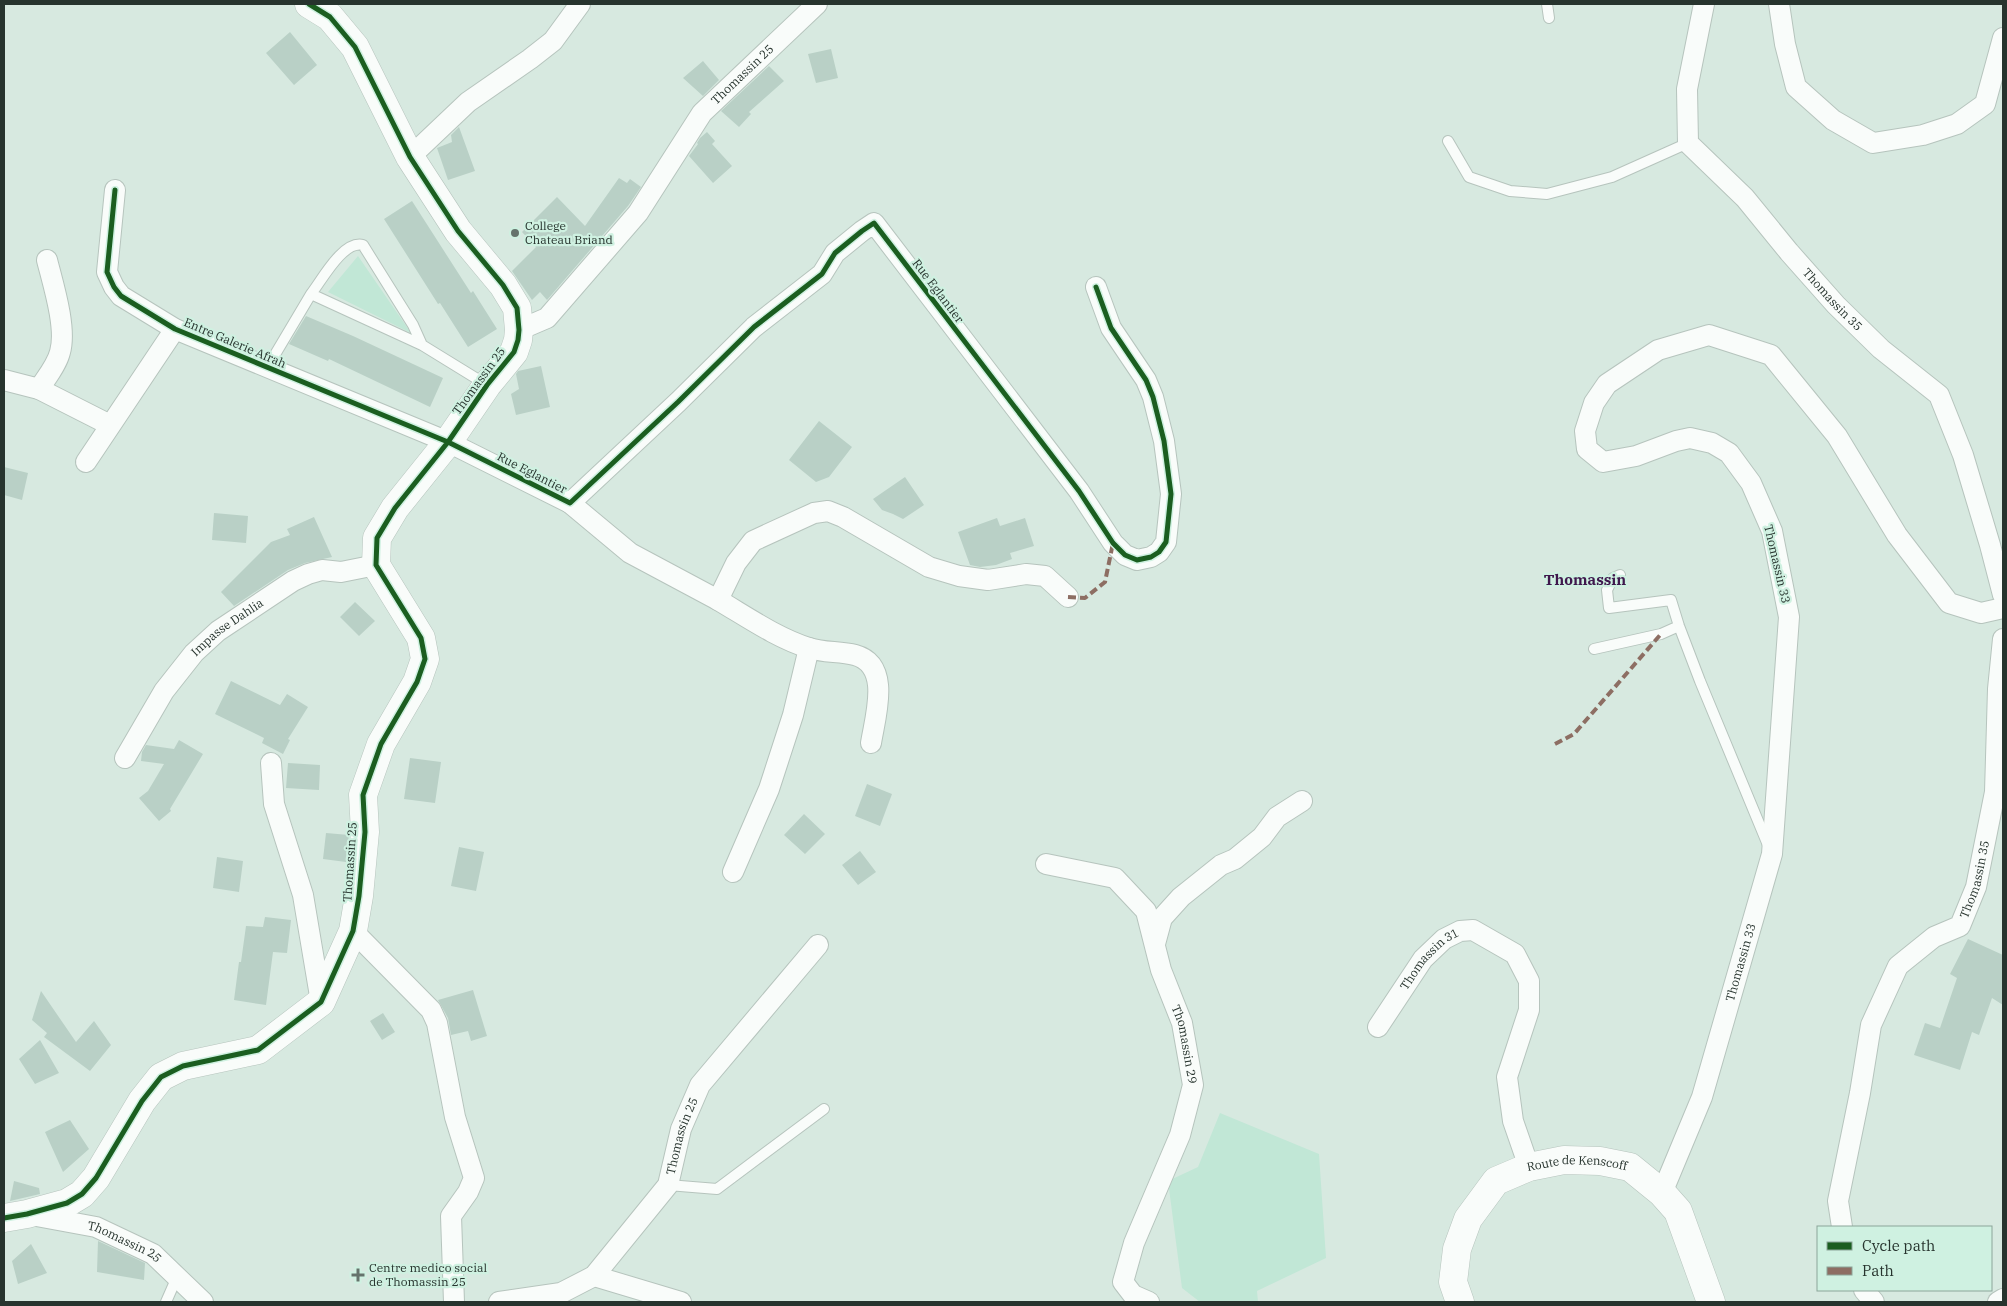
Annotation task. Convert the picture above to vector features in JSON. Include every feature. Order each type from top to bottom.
[{"type":"street","name":"Thomassin 25","points":[[15,1216],[67,1203],[82,1194],[96,1178],[142,1101],[161,1077],[183,1066],[258,1050],[321,1002],[353,931],[359,896],[365,832],[363,795],[381,744],[414,688],[425,659],[421,638],[376,565],[377,538],[395,508],[448,442],[487,385],[514,352],[520,330],[516,308],[503,285],[458,231],[410,157],[355,47],[330,17],[309,4]]},
{"type":"street","points":[[410,157],[468,102],[553,41],[580,4]]},
{"type":"street","name":"Thomassin 25","points":[[520,330],[547,318],[638,212],[702,113],[817,4]]},
{"type":"street","points":[[1688,143],[1687,89],[1704,4]]},
{"type":"street","points":[[1779,4],[1785,44],[1796,87],[1833,120],[1872,143],[1923,135],[1957,124],[1985,104],[2003,38]]},
{"type":"street","name":"Thomassin 35","points":[[1688,143],[1746,198],[1788,252],[1836,305],[1882,350],[1939,395],[1963,455],[2003,595]]},
{"type":"street","name":"Entre Galerie Afrah","points":[[115,190],[107,272],[114,287],[121,296],[175,329],[448,442]]},
{"type":"street","name":"Rue Eglantier","points":[[448,442],[570,503],[678,402],[754,327],[822,274],[835,253],[874,223],[1079,492],[1113,543],[1124,555],[1136,560],[1151,557],[1159,552],[1166,542],[1172,494],[1164,441],[1150,389],[1111,328],[1096,287]]},
{"type":"street","points":[[39,389],[53,368],[61,351],[61,323],[47,260]]},
{"type":"street","points":[[86,462],[175,329]]},
{"type":"street","name":"Thomassin 33","points":[[1662,1193],[1702,1097],[1772,854],[1789,617],[1772,531],[1751,484],[1729,453],[1712,443],[1690,438],[1676,441],[1636,456],[1603,462],[1587,449],[1585,431],[1594,403],[1607,384],[1658,350],[1709,335],[1771,355],[1837,436],[1897,535],[1949,603],[1980,614],[2003,608]]},
{"type":"street","points":[[4,380],[39,389],[110,424]]},
{"type":"street","points":[[570,503],[630,553],[718,600],[787,640],[810,648],[863,657],[870,663],[876,674],[880,691],[871,743]]},
{"type":"street","points":[[718,600],[736,563],[753,541],[814,513],[828,512],[843,518],[929,566],[959,576],[988,580],[1026,574],[1046,576],[1068,597]]},
{"type":"street","name":"Impasse Dahlia","points":[[125,758],[164,691],[194,653],[218,631],[293,580],[322,570],[341,572],[376,565]]},
{"type":"street","name":"Thomassin 35","points":[[1842,1226],[1838,1201],[1860,1093],[1871,1025],[1898,966],[1934,937],[1960,926],[1976,887],[1996,825],[1998,689],[2003,639]]},
{"type":"street","points":[[733,872],[769,789],[794,715],[810,648]]},
{"type":"street","points":[[270,763],[274,804],[303,895],[321,1002]]},
{"type":"street","points":[[1154,946],[1162,918],[1181,897],[1221,865],[1235,859],[1262,837],[1277,817],[1302,800]]},
{"type":"street","name":"Thomassin 29","points":[[1046,864],[1115,878],[1146,911],[1161,970],[1182,1022],[1193,1085],[1180,1135],[1134,1243],[1123,1282],[1134,1295],[1149,1302]]},
{"type":"street","name":"Thomassin 31","points":[[1378,1027],[1423,959],[1444,939],[1460,931],[1473,930],[1515,954],[1529,981],[1530,1010],[1507,1077],[1513,1121],[1529,1167]]},
{"type":"street","points":[[353,931],[431,1010],[437,1023],[455,1118],[474,1178],[468,1192],[451,1216],[454,1302]]},
{"type":"street","name":"Thomassin 25","points":[[499,1302],[562,1298],[594,1276],[668,1185],[681,1129],[700,1085],[818,945]]},
{"type":"street","name":"Route de Kenscoff","points":[[1460,1302],[1453,1282],[1457,1249],[1468,1219],[1496,1181],[1529,1167],[1564,1160],[1600,1161],[1630,1167],[1662,1193],[1678,1211],[1711,1302]]},
{"type":"street","name":"Thomassin 25","points":[[15,1216],[96,1227],[153,1254],[203,1302]]},
{"type":"street","points":[[594,1276],[681,1302]]},
{"type":"street","points":[[1865,1291],[1874,1302]]},
{"type":"street","points":[[1998,1302],[2003,1299]]},
{"type":"lane","points":[[1548,4],[1549,18]]},
{"type":"lane","points":[[1448,141],[1469,177],[1510,191],[1547,194],[1612,177],[1688,143]]},
{"type":"lane","points":[[266,368],[311,294],[344,250],[352,245],[363,245],[413,324],[422,345]]},
{"type":"lane","points":[[311,294],[422,345],[487,385]]},
{"type":"lane","points":[[1620,575],[1613,578],[1607,590],[1609,608],[1671,600],[1679,626],[1772,854]]},
{"type":"lane","points":[[1594,649],[1661,634],[1679,626]]},
{"type":"lane","points":[[668,1185],[717,1188],[824,1109]]},
{"type":"lane","points":[[166,1302],[177,1277]]},
{"type":"green space","points":[[358,256],[411,333],[328,292]]},
{"type":"green space","points":[[1220,1113],[1319,1154],[1326,1258],[1257,1291],[1258,1302],[1200,1302],[1182,1288],[1168,1181],[1198,1167]]},
{"type":"building","points":[[290,32],[317,65],[294,85],[266,53]]},
{"type":"building","points":[[831,49],[838,78],[816,83],[808,54]]},
{"type":"building","points":[[703,61],[719,80],[703,96],[683,78]]},
{"type":"building","points":[[769,66],[784,81],[749,112],[751,114],[739,127],[721,111]]},
{"type":"building","points":[[459,127],[475,171],[448,180],[437,148],[452,142],[451,135]]},
{"type":"building","points":[[707,132],[715,141],[712,144],[732,166],[713,183],[689,156],[700,138]]},
{"type":"building","points":[[619,178],[627,183],[630,179],[641,187],[628,206],[547,300],[540,292],[532,300],[512,271],[536,247],[522,232],[557,197],[585,226]]},
{"type":"building","points":[[412,201],[471,293],[473,291],[497,329],[468,347],[384,219]]},
{"type":"building","points":[[306,316],[443,378],[430,407],[329,359],[328,361],[289,344]]},
{"type":"building","points":[[541,366],[550,407],[516,415],[511,394],[519,389],[516,374],[518,371]]},
{"type":"building","points":[[819,421],[852,447],[829,477],[816,482],[789,460]]},
{"type":"building","points":[[4,467],[28,473],[22,500],[4,495]]},
{"type":"building","points":[[905,477],[924,505],[903,519],[882,510],[873,499]]},
{"type":"building","points":[[214,513],[248,516],[246,543],[212,540]]},
{"type":"building","points":[[314,517],[332,557],[305,563],[288,570],[234,606],[221,592],[271,542],[290,535],[287,529]]},
{"type":"building","points":[[997,518],[1000,526],[1025,518],[1034,546],[1010,553],[1012,559],[996,565],[980,567],[970,565],[958,532]]},
{"type":"building","points":[[355,602],[375,621],[359,636],[340,617]]},
{"type":"building","points":[[231,681],[280,705],[287,694],[308,707],[288,739],[290,740],[283,754],[262,743],[264,738],[215,714]]},
{"type":"building","points":[[179,740],[203,754],[170,809],[171,811],[159,821],[139,798],[148,791],[164,764],[141,761],[142,752],[146,745],[174,749]]},
{"type":"building","points":[[410,758],[441,762],[435,803],[404,799]]},
{"type":"building","points":[[288,763],[320,765],[319,790],[286,788]]},
{"type":"building","points":[[867,784],[892,794],[880,826],[855,816]]},
{"type":"building","points":[[804,814],[825,834],[805,854],[784,835]]},
{"type":"building","points":[[326,833],[349,835],[346,862],[323,859]]},
{"type":"building","points":[[459,847],[484,852],[476,891],[451,886]]},
{"type":"building","points":[[860,851],[876,872],[858,885],[842,865]]},
{"type":"building","points":[[217,857],[243,861],[239,892],[213,888]]},
{"type":"building","points":[[265,917],[291,920],[287,953],[273,952],[266,1005],[234,1000],[246,926],[263,927]]},
{"type":"building","points":[[1968,939],[2003,955],[2003,1005],[1992,998],[1979,1035],[1972,1032],[1960,1070],[1914,1055],[1925,1023],[1940,1028],[1957,978],[1950,974]]},
{"type":"building","points":[[473,990],[487,1036],[471,1041],[468,1031],[451,1035],[448,1018],[438,1000]]},
{"type":"building","points":[[41,991],[76,1042],[94,1021],[111,1045],[90,1071],[44,1037],[47,1033],[32,1020]]},
{"type":"building","points":[[383,1013],[395,1032],[382,1040],[370,1021]]},
{"type":"building","points":[[40,1040],[59,1073],[35,1084],[19,1059]]},
{"type":"building","points":[[70,1120],[89,1149],[63,1172],[45,1132]]},
{"type":"building","points":[[14,1181],[39,1188],[40,1194],[10,1201]]},
{"type":"building","points":[[98,1241],[145,1263],[144,1280],[97,1272]]},
{"type":"building","points":[[31,1244],[47,1273],[18,1284],[12,1261]]},
{"type":"marked path","points":[[1068,597],[1085,598],[1105,582],[1113,543]]},
{"type":"marked path","points":[[1555,744],[1574,734],[1661,634]]},
{"type":"cycle path","points":[[4,1218],[67,1203],[82,1194],[96,1178],[142,1101],[161,1077],[183,1066],[258,1050],[321,1002],[353,931],[359,896],[365,832],[363,795],[381,744],[417,682],[425,659],[421,638],[376,565],[377,538],[395,508],[448,442],[487,385],[514,352],[518,340],[517,308],[503,285],[458,231],[410,157],[355,47],[330,17],[309,4]]},
{"type":"cycle path","points":[[115,190],[107,272],[114,287],[121,296],[175,329],[448,442],[570,503],[678,402],[754,327],[822,274],[835,253],[874,223],[1079,491],[1113,543],[1125,555],[1137,560],[1151,557],[1159,552],[1166,542],[1171,494],[1164,441],[1153,397],[1146,380],[1111,328],[1096,287]]},
{"type":"place","name":"College Chateau Briand","points":[[515,233]]},
{"type":"place","name":"Centre medico social de Thomassin 25","points":[[358,1275]]},
{"type":"district","name":"Thomassin","points":[[1585,580]]}]
